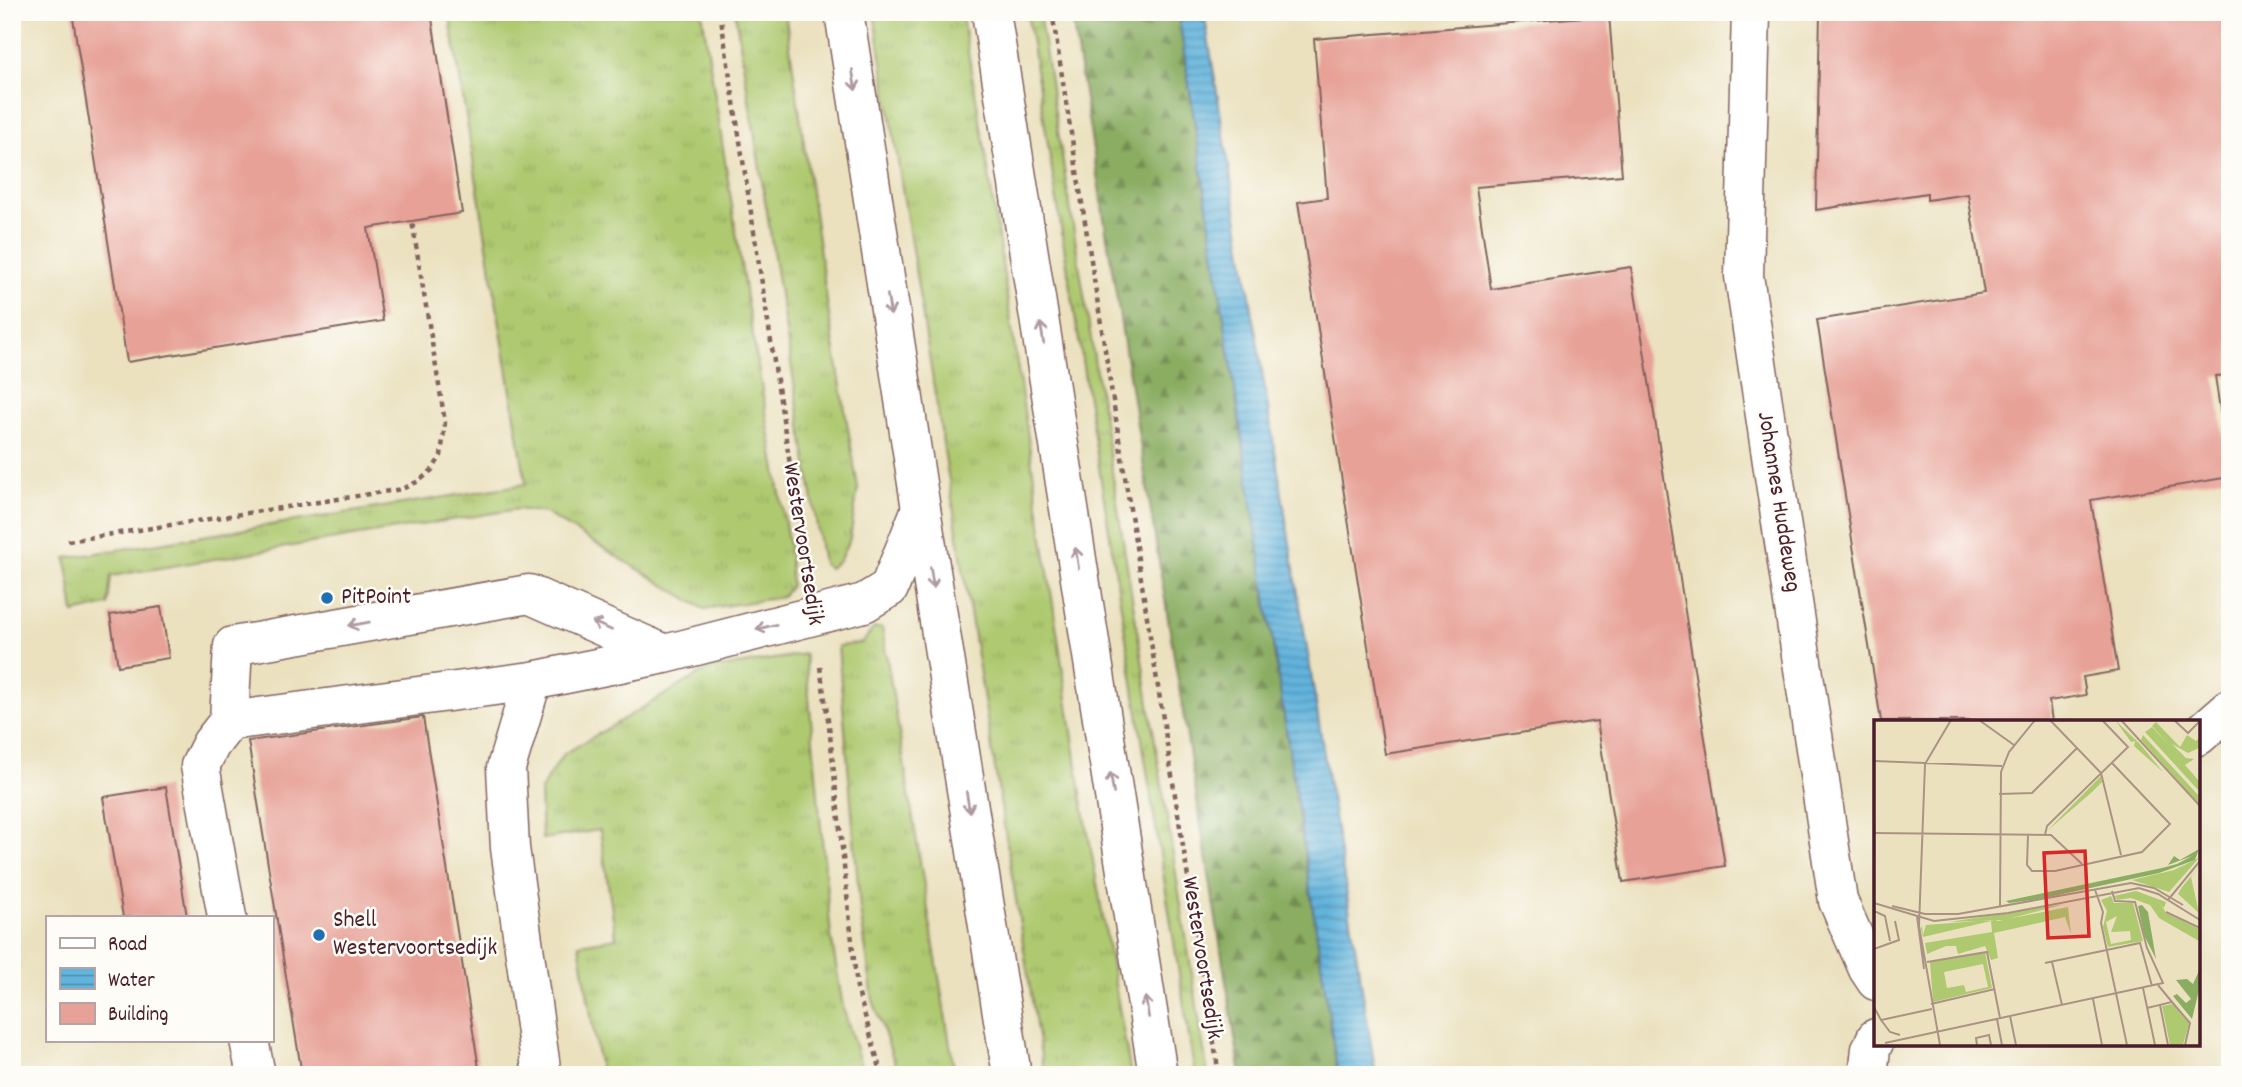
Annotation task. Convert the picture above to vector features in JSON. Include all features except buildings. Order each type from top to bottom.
[{"type":"main road","points":[[844,12],[1012,1075]]},
{"type":"main road","points":[[991,12],[1158,1075]]},
{"type":"main road","name":"Johannes Huddeweg","points":[[1751,12],[1744,276],[1838,901],[1874,978]]},
{"type":"main road","points":[[229,721],[532,681],[664,653],[864,604],[889,588],[921,509]]},
{"type":"main road","points":[[227,916],[200,765],[211,744],[229,721],[233,646],[529,594],[664,653]]},
{"type":"main road","points":[[532,681],[506,768],[510,848],[542,1075]]},
{"type":"main road","points":[[2200,734],[2230,708]]},
{"type":"main road","points":[[249,1042],[256,1075]]},
{"type":"main road","points":[[1868,1075],[1874,1042]]},
{"type":"path","name":"Westervoortsedijk","points":[[720,12],[829,726],[857,988],[882,1075]]},
{"type":"path","name":"Westervoortsedijk","points":[[1052,12],[1219,1075]]},
{"type":"path","points":[[68,541],[402,489],[419,481],[432,470],[441,456],[445,422],[412,221]]},
{"type":"green space","points":[[449,12],[702,12],[747,303],[789,546],[791,586],[782,597],[704,609],[545,513],[518,509],[111,576],[108,605],[74,613],[66,558],[526,484]]},
{"type":"green space","points":[[735,12],[785,12],[828,309],[858,488],[850,539],[839,561],[829,568],[823,564]]},
{"type":"green space","points":[[874,12],[961,12],[985,149],[1082,799],[1131,1075],[1044,1075]]},
{"type":"green space","points":[[1027,12],[1039,12],[1208,1075],[1195,1075]]},
{"type":"green space","points":[[1071,12],[1178,12],[1338,1075],[1241,1075]]},
{"type":"green space","points":[[874,628],[882,628],[955,1075],[899,1075],[873,1000],[860,909],[838,646],[862,643]]},
{"type":"green space","points":[[805,654],[831,936],[843,1007],[864,1075],[601,1075],[579,944],[616,938],[600,830],[542,839],[540,793],[547,778],[564,754],[707,670]]},
{"type":"water","points":[[1178,12],[1204,12],[1376,1075],[1338,1075]]},
{"type":"place","name":"PitPoint","points":[[327,598]]},
{"type":"place","name":"Shell Westervoortsedijk","points":[[319,935]]}]
